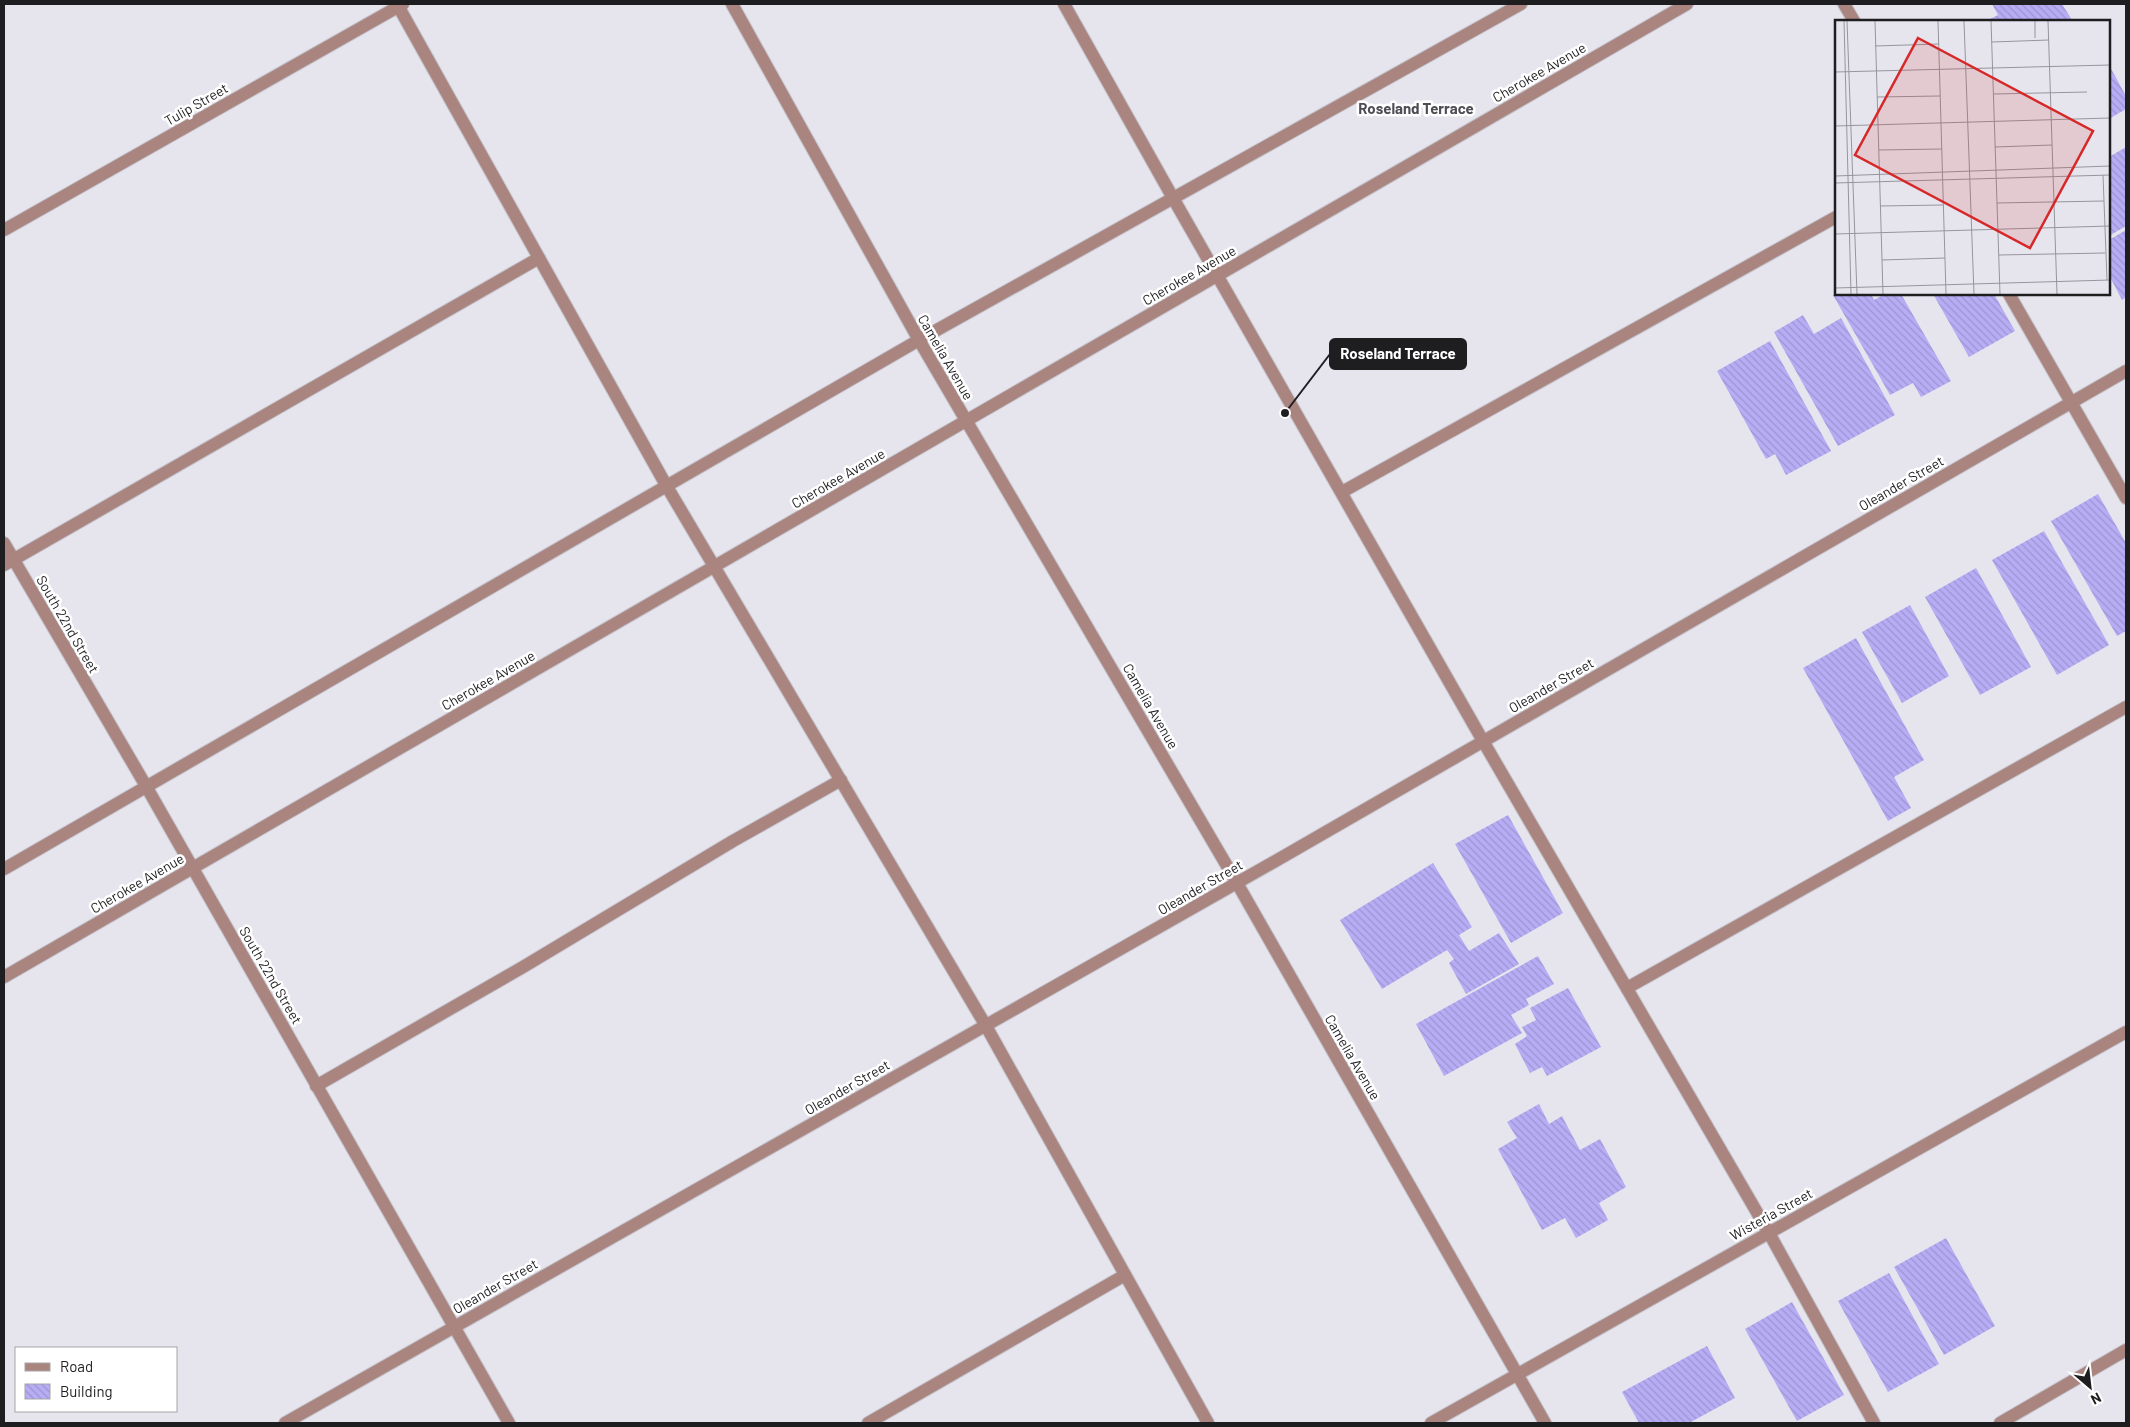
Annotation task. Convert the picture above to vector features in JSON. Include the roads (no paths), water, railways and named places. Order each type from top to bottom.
[{"type":"street","name":"Camelia Avenue","points":[[732,4],[919,340],[1237,883],[1545,1423]]},
{"type":"street","points":[[1064,4],[1483,741],[1769,1233],[1874,1423]]},
{"type":"street","points":[[4,869],[919,340],[1521,4]]},
{"type":"street","name":"Cherokee Avenue","points":[[4,977],[1687,4]]},
{"type":"street","points":[[1844,4],[1853,20]]},
{"type":"street","points":[[399,5],[666,485],[986,1026],[1208,1423]]},
{"type":"street","name":"Tulip Street","points":[[4,230],[399,5]]},
{"type":"street","points":[[1342,492],[1835,218]]},
{"type":"street","points":[[9,563],[539,258]]},
{"type":"street","points":[[2010,295],[2126,498]]},
{"type":"street","name":"Oleander Street","points":[[284,1423],[1237,883],[2126,371]]},
{"type":"street","name":"South 22nd Street","points":[[4,543],[9,563],[146,786],[510,1423]]},
{"type":"street","points":[[1627,988],[2126,707]]},
{"type":"street","points":[[316,1086],[841,780]]},
{"type":"street","name":"Wisteria Street","points":[[1431,1423],[2126,1032]]},
{"type":"street","points":[[868,1423],[1125,1275]]},
{"type":"street","points":[[2000,1423],[2126,1350]]},
{"type":"place","name":"Roseland Terrace","points":[[1285,413]]},
{"type":"district","name":"Roseland Terrace","points":[[1416,108]]}]
